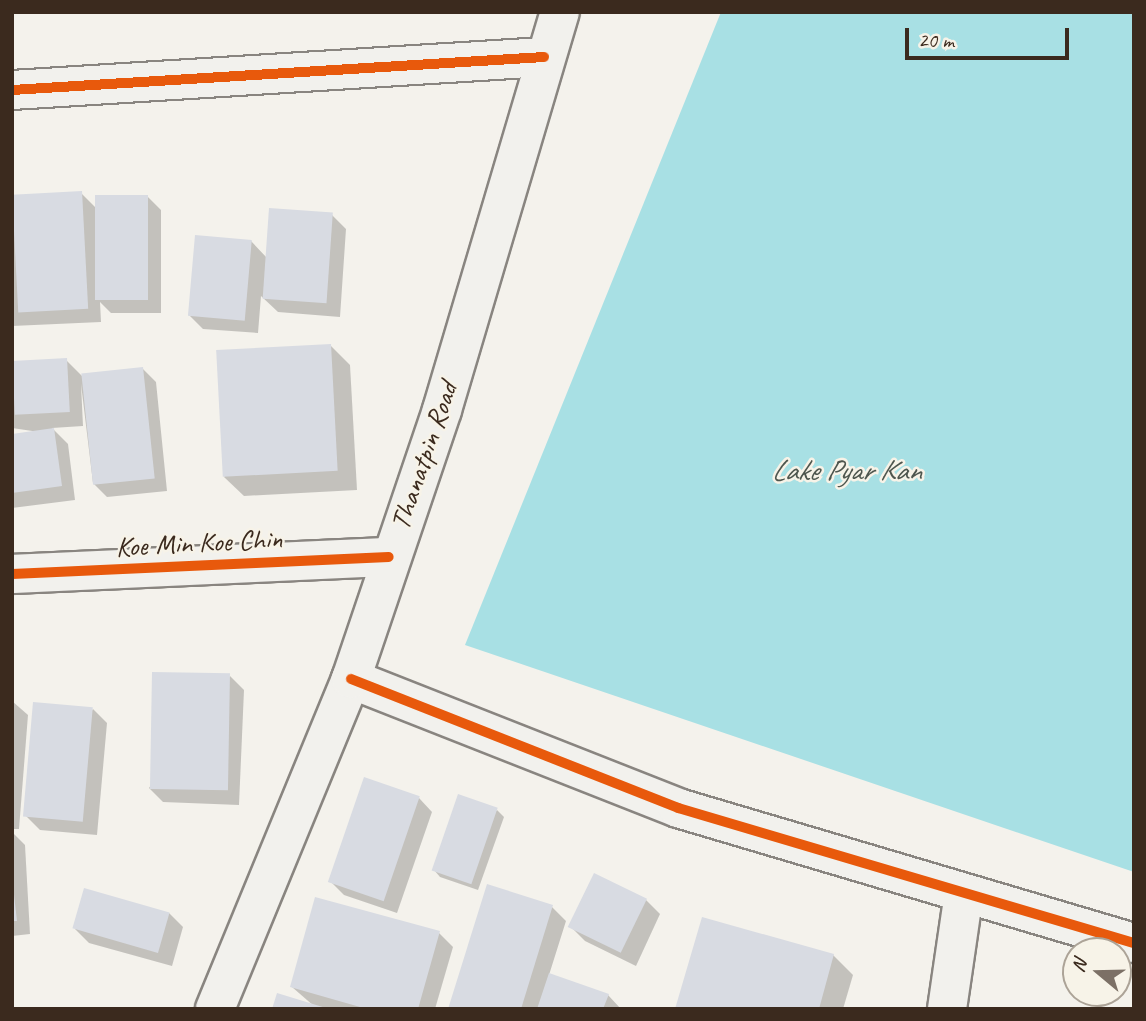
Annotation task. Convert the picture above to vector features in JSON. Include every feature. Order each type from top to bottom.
[{"type":"street","name":"Thanatpin Road","points":[[215,1009],[351,679],[389,557],[442,410],[544,57],[560,12]]},
{"type":"street","points":[[12,90],[544,57]]},
{"type":"street","name":"Koe Min Koe Chin","points":[[12,574],[389,557]]},
{"type":"street","points":[[351,679],[678,808],[1134,943]]},
{"type":"street","points":[[947,1009],[964,893]]},
{"type":"water","name":"Lake Pyar Kan","points":[[721,12],[1134,12],[1134,872],[465,645]]},
{"type":"building","points":[[82,191],[88,309],[18,313],[12,195]]},
{"type":"building","points":[[95,195],[148,195],[148,300],[95,300]]},
{"type":"building","points":[[269,208],[333,212],[326,303],[263,299]]},
{"type":"building","points":[[195,235],[252,240],[245,321],[188,316]]},
{"type":"building","points":[[331,344],[338,471],[223,477],[216,350]]},
{"type":"building","points":[[67,358],[70,412],[15,415],[12,361]]},
{"type":"building","points":[[143,367],[155,478],[93,485],[81,373]]},
{"type":"building","points":[[54,428],[62,486],[12,493],[12,434]]},
{"type":"building","points":[[152,672],[230,673],[228,790],[150,789]]},
{"type":"building","points":[[33,702],[93,707],[83,822],[23,817]]},
{"type":"building","points":[[364,777],[420,796],[384,901],[328,882]]},
{"type":"building","points":[[458,794],[498,808],[471,884],[432,871]]},
{"type":"building","points":[[594,873],[647,899],[621,953],[568,927]]},
{"type":"building","points":[[12,877],[17,921],[12,921]]},
{"type":"building","points":[[487,884],[553,905],[521,1009],[448,1009]]},
{"type":"building","points":[[84,888],[170,913],[158,953],[72,928]]},
{"type":"building","points":[[315,897],[440,931],[418,1009],[367,1009],[290,987]]},
{"type":"building","points":[[702,917],[834,954],[819,1009],[675,1009]]},
{"type":"building","points":[[549,973],[609,994],[603,1009],[537,1009]]},
{"type":"building","points":[[277,993],[326,1008],[326,1009],[272,1009]]},
{"type":"cycle path","points":[[12,90],[544,57]]},
{"type":"cycle path","points":[[12,574],[389,557]]},
{"type":"cycle path","points":[[351,679],[678,808],[1134,943]]}]
